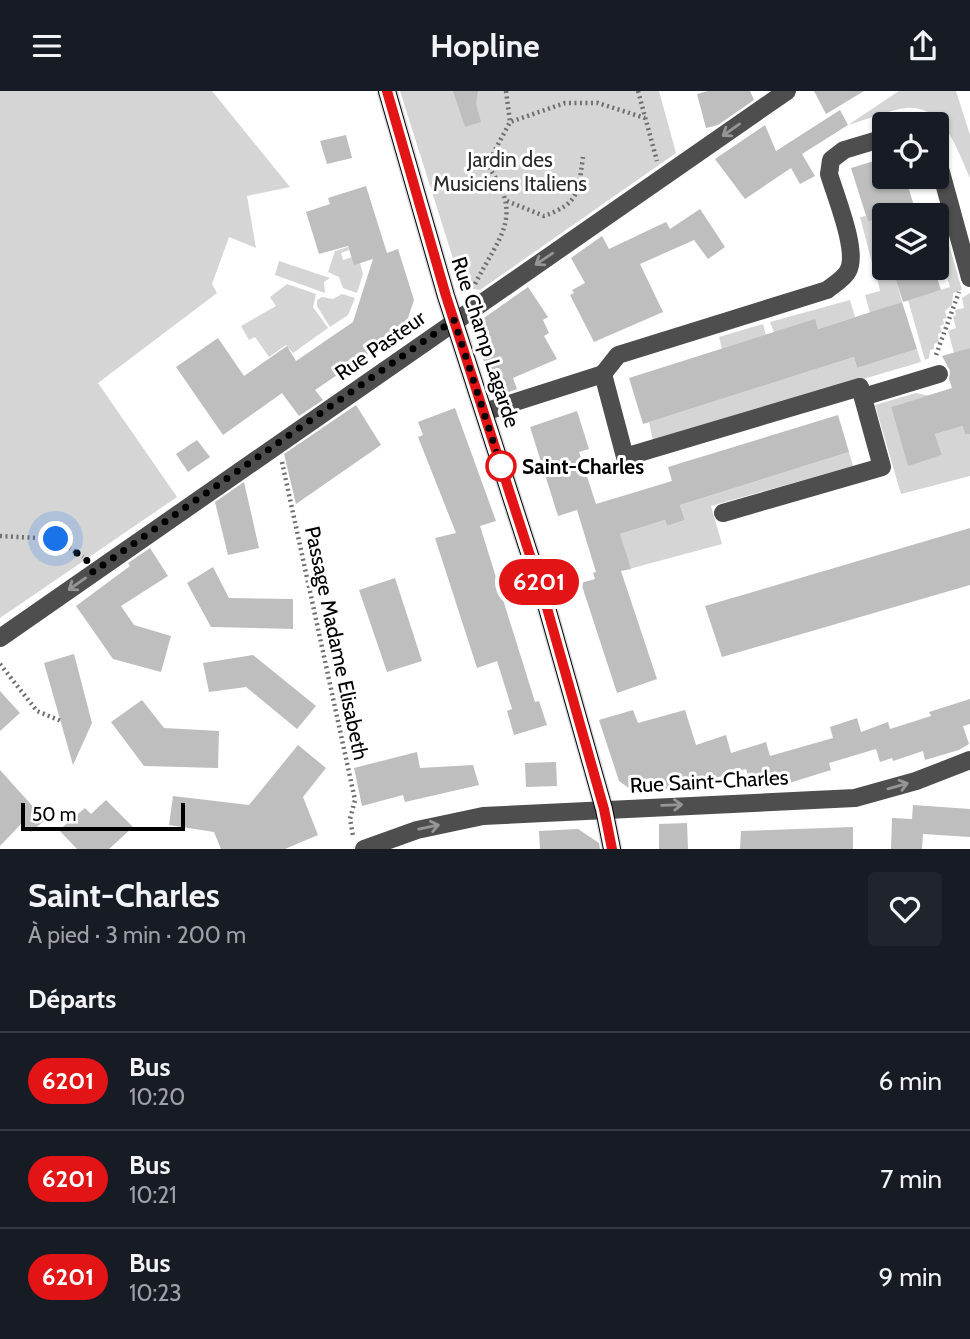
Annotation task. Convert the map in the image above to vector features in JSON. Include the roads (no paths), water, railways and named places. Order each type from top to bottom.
[{"type":"main road","name":"Rue Champ Lagarde","points":[[387,91],[454,320],[547,608],[604,809],[612,849]]},
{"type":"street","name":"Rue Pasteur","points":[[0,638],[787,91]]},
{"type":"street","points":[[484,412],[603,374],[618,355],[827,290],[848,271],[852,253],[829,174],[831,160],[844,150],[872,142]]},
{"type":"street","points":[[945,189],[970,278]]},
{"type":"street","points":[[603,374],[625,457],[860,387],[882,467],[723,513]]},
{"type":"street","points":[[863,397],[933,376]]},
{"type":"street","name":"Rue Saint-Charles","points":[[360,845],[483,816],[855,798],[916,781],[970,760]]},
{"type":"place","name":"Saint-Charles","points":[[501,466]]},
{"type":"park label","name":"Jardin des Musiciens Italiens","points":[[510,171]]}]
